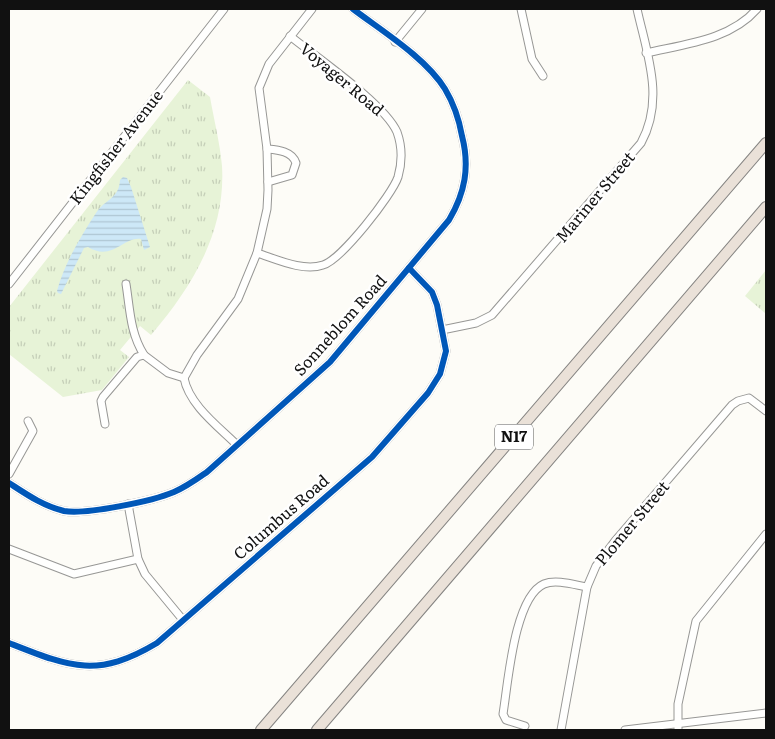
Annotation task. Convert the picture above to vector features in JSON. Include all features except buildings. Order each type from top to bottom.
[{"type":"highway","name":"N17","points":[[261,730],[766,143]]},
{"type":"highway","name":"N17","points":[[317,730],[766,207]]},
{"type":"street","name":"Kingfisher Avenue","points":[[9,277],[219,9]]},
{"type":"street","name":"Kingfisher Avenue","points":[[9,284],[224,9]]},
{"type":"street","points":[[237,446],[196,402],[189,393],[184,378],[193,360],[238,298],[257,253],[267,209],[268,182],[267,148],[259,88],[264,72],[312,9]]},
{"type":"street","name":"Sonneblom Road","points":[[9,483],[37,501],[66,511],[80,512],[128,504],[173,493],[190,484],[237,446],[330,362],[450,220],[460,202],[466,177],[466,159],[459,120],[444,88],[422,64],[353,9]]},
{"type":"street","points":[[395,42],[422,9]]},
{"type":"street","points":[[521,9],[532,59],[543,76]]},
{"type":"street","name":"Mariner Street","points":[[442,330],[476,323],[492,315],[641,143],[649,128],[654,101],[637,9]]},
{"type":"street","points":[[646,53],[718,36],[745,22],[757,9]]},
{"type":"street","name":"Voyager Road","points":[[257,253],[307,267],[325,265],[344,248],[386,199],[398,178],[400,165],[401,152],[397,132],[385,114],[290,36]]},
{"type":"street","points":[[267,148],[287,153],[294,158],[296,163],[292,175],[268,182]]},
{"type":"street","name":"Columbus Road","points":[[9,643],[61,663],[86,666],[119,662],[144,650],[157,643],[357,470],[399,427],[428,393],[440,374],[446,351],[432,292],[409,268]]},
{"type":"street","points":[[126,284],[132,329],[136,342],[144,355],[168,373],[184,378]]},
{"type":"street","points":[[105,424],[101,401],[103,397],[129,365],[137,357],[144,355]]},
{"type":"street","name":"Plomer Street","points":[[561,730],[586,587],[596,566],[615,541],[732,405],[749,398],[766,411]]},
{"type":"street","points":[[9,474],[33,431],[28,421]]},
{"type":"street","points":[[128,504],[138,559],[154,586],[183,620]]},
{"type":"street","points":[[677,727],[688,648],[696,621],[766,534]]},
{"type":"street","points":[[9,549],[74,574],[94,571],[138,559]]},
{"type":"street","points":[[525,726],[506,720],[503,714],[522,610],[533,593],[543,584],[553,582],[586,587]]},
{"type":"street","points":[[625,730],[677,727],[766,713]]},
{"type":"green space","points":[[188,80],[210,97],[220,149],[222,190],[212,236],[193,278],[180,298],[151,335],[140,326],[120,350],[129,357],[102,390],[63,397],[9,354],[9,307]]},
{"type":"green space","points":[[766,270],[766,314],[745,296]]},
{"type":"water","points":[[123,177],[127,178],[131,187],[150,247],[144,250],[141,239],[135,239],[104,252],[88,247],[84,248],[61,294],[58,293],[57,291],[68,261],[79,241],[100,208],[117,191],[120,180]]},
{"type":"cycle path","points":[[9,483],[49,506],[74,512],[136,503],[164,496],[187,485],[207,472],[330,362],[449,220],[459,200],[466,169],[461,130],[451,100],[445,89],[427,67],[403,46],[353,9]]},
{"type":"cycle path","points":[[9,643],[49,658],[83,666],[117,662],[136,654],[157,643],[372,457],[428,393],[440,374],[446,351],[437,305],[432,292],[409,268]]}]
